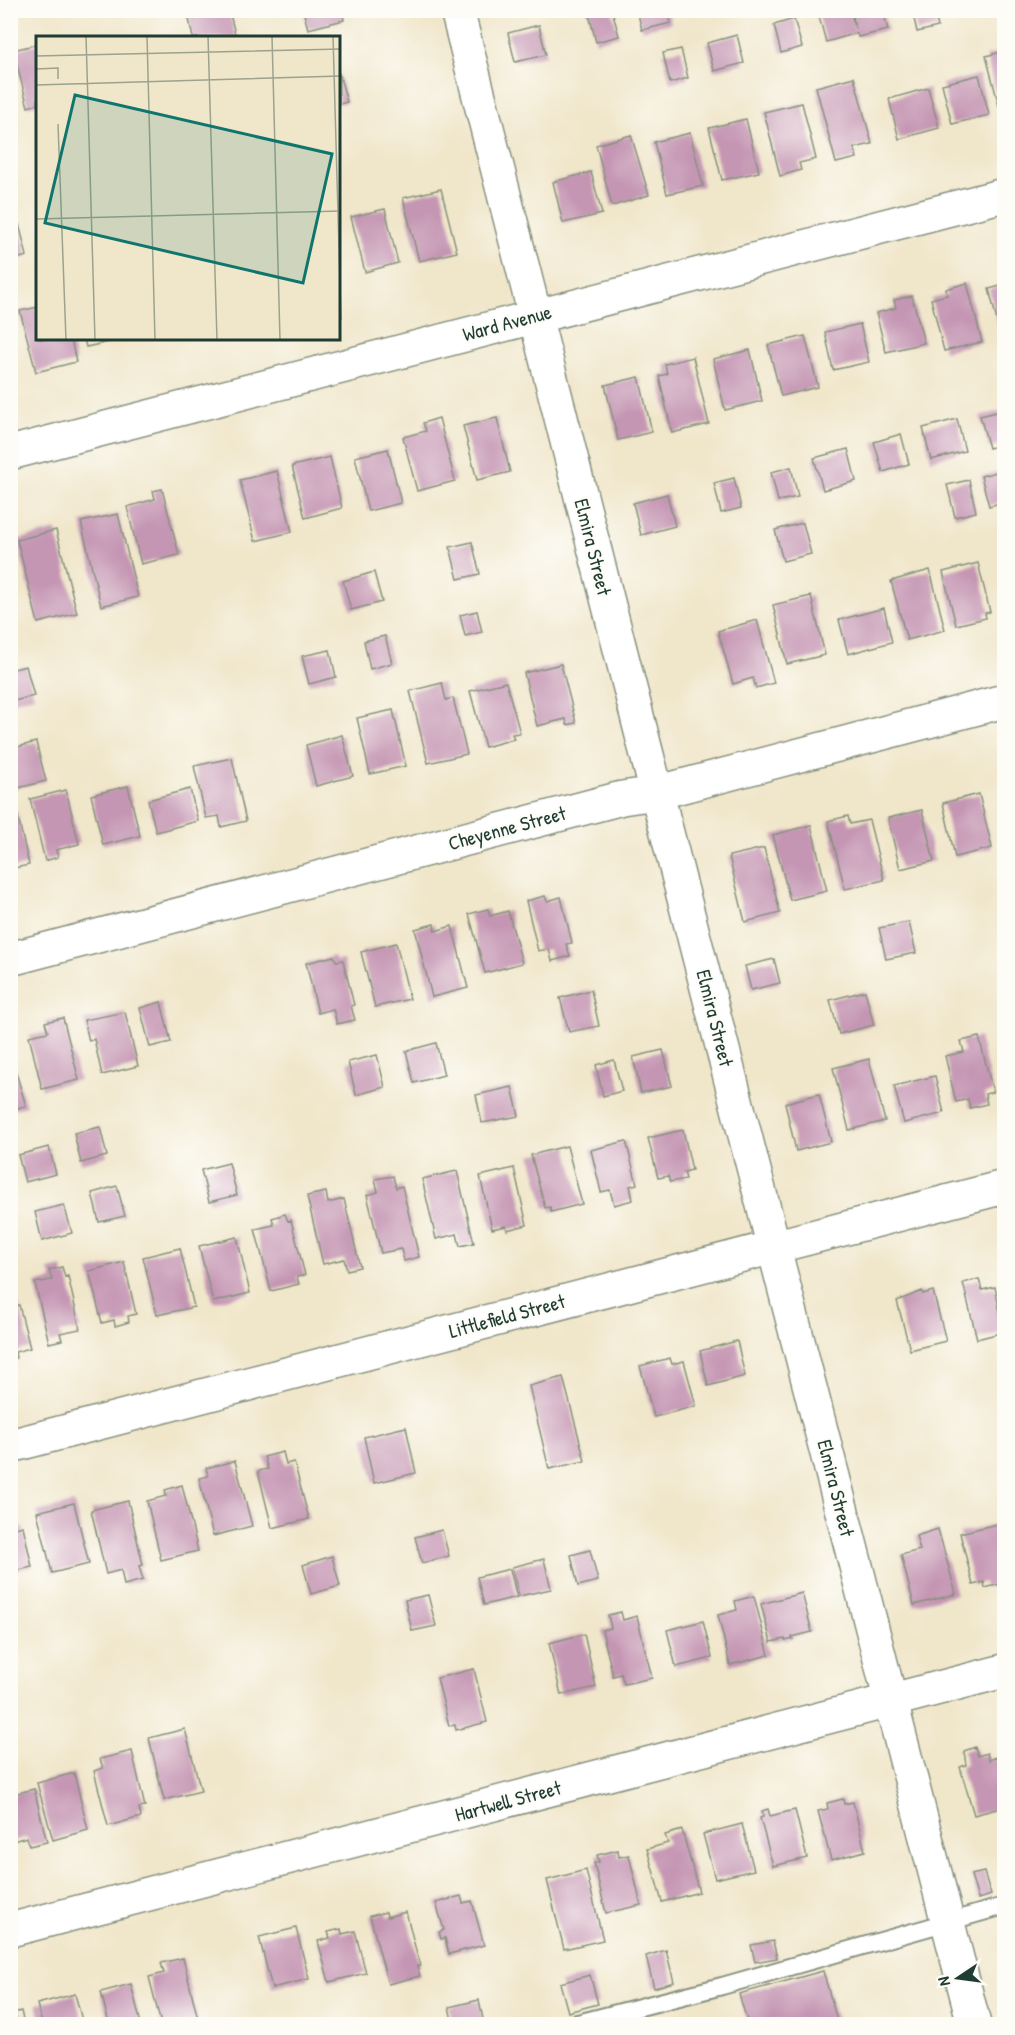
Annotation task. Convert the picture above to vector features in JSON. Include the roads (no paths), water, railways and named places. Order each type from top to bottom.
[{"type":"street","name":"Elmira Street","points":[[457,10],[974,2025]]},
{"type":"street","name":"Ward Avenue","points":[[10,453],[1005,195]]},
{"type":"street","name":"Cheyenne Street","points":[[10,959],[622,798],[657,793],[1005,701]]},
{"type":"street","name":"Littlefield Street","points":[[10,1446],[1005,1187]]},
{"type":"street","name":"Hartwell Street","points":[[10,1930],[1005,1671]]},
{"type":"lane","points":[[574,2025],[1005,1906]]}]
